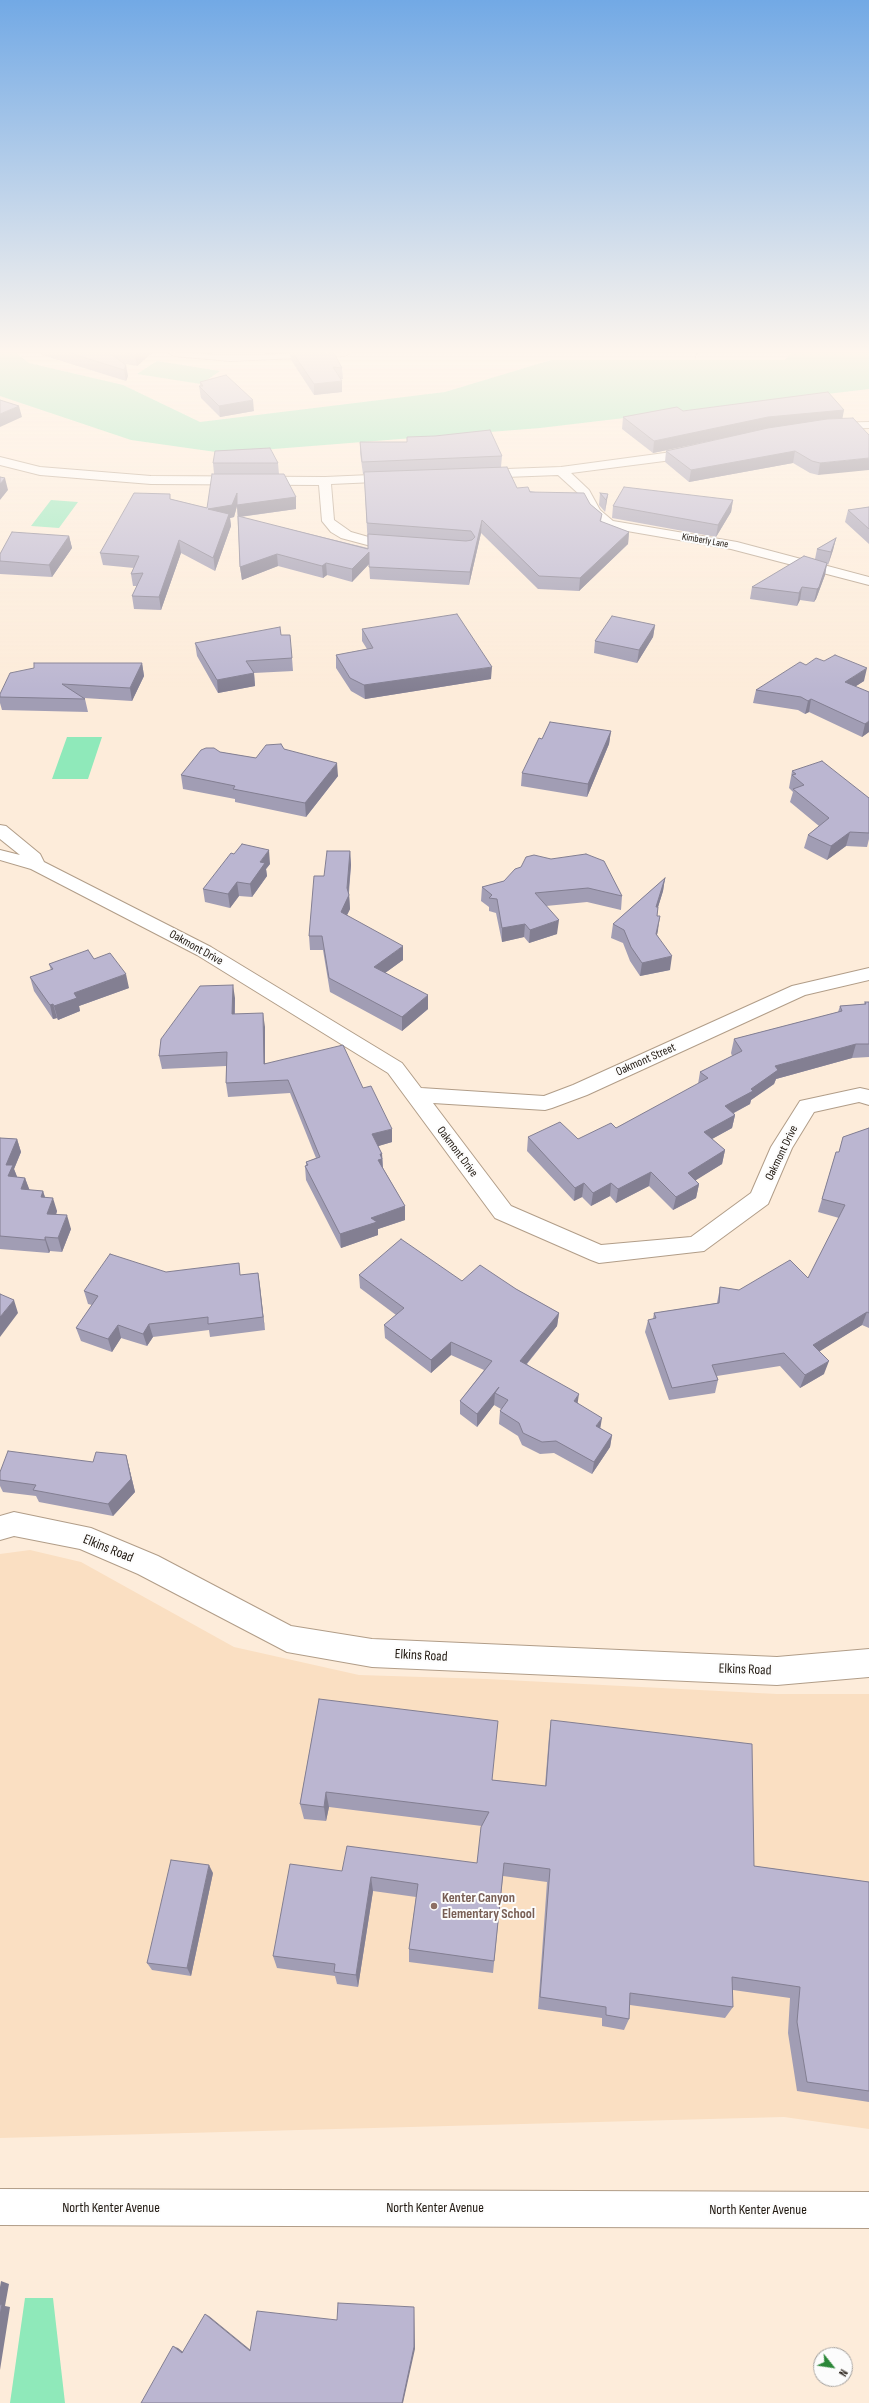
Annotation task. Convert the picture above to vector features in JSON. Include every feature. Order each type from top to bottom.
[{"type":"street","points":[[17,465],[40,471],[152,480],[325,481],[404,477]]},
{"type":"street","points":[[467,475],[562,471],[605,465]]},
{"type":"street","name":"Kimberly Lane","points":[[562,471],[585,493],[595,512],[609,524],[732,545],[869,581]]},
{"type":"street","points":[[325,481],[328,521],[336,529],[346,535],[371,542],[414,543]]},
{"type":"street","name":"Oakmont Drive","points":[[0,830],[34,858],[37,865]]},
{"type":"street","name":"Oakmont Drive","points":[[0,855],[37,865],[211,955],[395,1068],[502,1212],[599,1254],[696,1245],[760,1198],[782,1147],[807,1106],[865,1097]]},
{"type":"street","name":"Oakmont Street","points":[[415,1095],[545,1103],[580,1090],[800,990],[869,974]]},
{"type":"street","name":"Elkins Road","points":[[0,1528],[14,1524],[82,1537],[148,1565],[287,1639],[372,1653],[777,1671],[869,1663]]},
{"type":"street","name":"North Kenter Avenue","points":[[0,2207],[869,2210]]},
{"type":"shaded area","name":"Kenter Canyon Elementary School","points":[[30,1550],[81,1562],[234,1647],[359,1675],[487,1679],[777,1694],[869,1694],[869,2129],[784,2117],[0,2138],[0,1554]]},
{"type":"green space","points":[[51,500],[78,502],[59,528],[31,526]]},
{"type":"green space","points":[[67,737],[102,737],[88,779],[52,779]]},
{"type":"green space","points":[[25,2298],[53,2298],[65,2403],[10,2403]]},
{"type":"building","points":[[685,465],[718,465],[691,470]]},
{"type":"building","points":[[507,467],[517,488],[528,487],[530,492],[584,493],[590,504],[602,514],[600,521],[629,532],[580,578],[539,576],[482,520],[470,572],[369,567],[369,552],[352,569],[326,563],[322,566],[277,554],[240,567],[238,516],[368,549],[368,534],[466,541],[472,540],[475,537],[471,531],[367,523],[364,472]]},
{"type":"building","points":[[212,474],[284,474],[296,497],[237,505],[237,493],[232,505],[208,509],[229,514],[213,558],[179,540],[159,597],[132,596],[143,573],[131,574],[139,556],[100,553],[134,493],[170,494],[170,499],[207,508]]},
{"type":"building","points":[[0,477],[5,478],[0,484]]},
{"type":"building","points":[[624,487],[733,500],[718,525],[613,506]]},
{"type":"building","points":[[600,493],[608,494],[606,500]]},
{"type":"building","points":[[869,507],[869,529],[848,510]]},
{"type":"building","points":[[12,532],[69,536],[49,565],[0,561],[0,554]]},
{"type":"building","points":[[836,538],[831,552],[817,549]]},
{"type":"building","points":[[804,556],[827,563],[817,589],[802,587],[799,593],[752,587]]},
{"type":"building","points":[[457,614],[492,667],[364,685],[350,678],[336,655],[373,648],[362,629]]},
{"type":"building","points":[[612,616],[655,625],[639,650],[595,641]]},
{"type":"building","points":[[280,627],[281,635],[290,635],[292,658],[246,661],[254,673],[217,680],[195,643]]},
{"type":"building","points":[[835,655],[867,668],[845,682],[869,692],[869,721],[865,724],[811,699],[808,701],[801,697],[756,690],[800,662],[806,665],[816,658],[824,661]]},
{"type":"building","points":[[34,663],[142,663],[130,688],[62,684],[85,699],[0,697],[10,673],[34,668]]},
{"type":"building","points":[[550,722],[611,731],[588,784],[522,773],[539,738],[542,739]]},
{"type":"building","points":[[281,744],[284,749],[337,763],[305,803],[233,789],[235,786],[181,775],[201,750],[206,748],[214,748],[220,752],[256,758],[266,745]]},
{"type":"building","points":[[822,761],[869,798],[869,833],[850,832],[831,846],[808,835],[829,818],[793,789],[804,785],[792,775],[796,774],[792,771]]},
{"type":"building","points":[[242,844],[269,850],[260,862],[265,863],[250,884],[237,882],[228,894],[203,889],[231,853],[234,854]]},
{"type":"building","points":[[327,851],[350,851],[347,888],[349,895],[341,912],[403,946],[374,967],[428,995],[402,1017],[329,978],[322,936],[309,936],[314,876],[324,876]]},
{"type":"building","points":[[586,854],[604,861],[622,896],[588,888],[535,893],[559,920],[530,930],[525,924],[502,928],[497,899],[489,898],[492,895],[482,887],[504,881],[515,869],[521,867],[526,857],[534,855],[551,859]]},
{"type":"building","points":[[665,878],[656,907],[658,907],[657,916],[660,916],[656,934],[672,956],[642,963],[631,947],[624,930],[613,924]]},
{"type":"building","points":[[88,950],[94,959],[110,953],[126,974],[74,993],[77,998],[54,1006],[53,1004],[50,1005],[30,977],[53,969],[49,964]]},
{"type":"building","points":[[233,985],[232,1014],[263,1013],[264,1064],[343,1045],[363,1088],[371,1086],[392,1129],[372,1134],[382,1154],[380,1154],[382,1159],[378,1160],[405,1206],[371,1218],[377,1222],[340,1234],[305,1166],[308,1165],[306,1162],[320,1157],[288,1080],[226,1083],[227,1052],[159,1056],[161,1039],[200,986]]},
{"type":"building","points":[[865,1002],[869,1002],[869,1044],[856,1044],[775,1066],[778,1070],[751,1089],[753,1091],[725,1106],[735,1115],[704,1132],[725,1150],[688,1173],[699,1184],[676,1197],[651,1172],[618,1189],[611,1183],[593,1193],[584,1183],[575,1188],[528,1137],[560,1122],[578,1139],[611,1123],[616,1128],[708,1078],[700,1072],[742,1051],[734,1039],[842,1011],[840,1006],[866,1004]]},
{"type":"building","points":[[869,1128],[869,1313],[867,1312],[813,1345],[829,1361],[805,1375],[784,1353],[712,1365],[718,1380],[672,1388],[648,1320],[656,1318],[654,1313],[719,1303],[720,1287],[739,1290],[790,1260],[808,1278],[845,1205],[822,1199],[836,1152],[839,1152],[843,1137]]},
{"type":"building","points":[[0,1138],[17,1139],[6,1165],[13,1165],[8,1176],[25,1178],[21,1189],[43,1191],[41,1197],[53,1198],[47,1214],[67,1215],[58,1238],[45,1237],[45,1240],[0,1236]]},
{"type":"building","points":[[401,1239],[462,1281],[480,1265],[516,1289],[559,1313],[520,1361],[579,1394],[574,1401],[602,1418],[596,1426],[612,1435],[594,1462],[556,1441],[542,1442],[523,1433],[519,1423],[500,1411],[508,1400],[495,1393],[499,1387],[477,1414],[460,1401],[492,1361],[451,1342],[431,1360],[384,1325],[404,1308],[359,1275]]},
{"type":"building","points":[[110,1254],[166,1272],[239,1263],[240,1275],[258,1273],[263,1317],[208,1324],[208,1317],[149,1324],[143,1334],[118,1325],[108,1339],[76,1328],[98,1296],[84,1291]]},
{"type":"building","points":[[0,1294],[14,1300],[0,1317]]},
{"type":"building","points":[[8,1451],[93,1462],[96,1452],[126,1455],[131,1479],[108,1504],[33,1490],[36,1485],[0,1480],[0,1472]]},
{"type":"building","points":[[319,1699],[498,1721],[492,1780],[546,1786],[551,1720],[752,1744],[754,1866],[869,1882],[869,2091],[807,2082],[797,2022],[800,1987],[732,1977],[733,2007],[630,1993],[629,2019],[606,2015],[606,2007],[540,1997],[550,1869],[504,1863],[494,1961],[409,1949],[418,1884],[371,1877],[356,1975],[334,1972],[335,1964],[273,1956],[290,1864],[342,1871],[347,1846],[477,1863],[481,1827],[489,1812],[326,1792],[324,1807],[300,1804]]},
{"type":"building","points":[[171,1860],[209,1865],[187,1968],[147,1963]]},
{"type":"building","points":[[338,2303],[414,2307],[414,2347],[402,2403],[141,2403],[173,2346],[182,2353],[205,2314],[250,2351],[257,2311],[337,2320]]},
{"type":"building","points":[[2,2304],[0,2316],[0,2305]]},
{"type":"place","name":"Kenter Canyon Elementary School","points":[[434,1906]]}]
